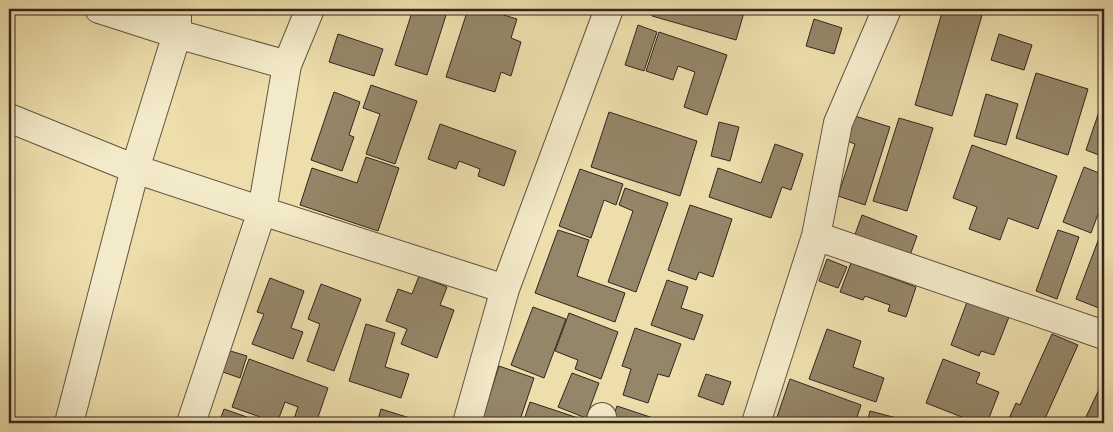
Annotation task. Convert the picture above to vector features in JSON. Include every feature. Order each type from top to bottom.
[{"type":"street","points":[[99,9],[177,21],[287,66]]},
{"type":"street","points":[[191,423],[262,211],[287,66],[310,9]]},
{"type":"street","points":[[467,423],[505,289],[610,9]]},
{"type":"street","points":[[756,423],[816,236],[838,123],[887,9]]},
{"type":"street","points":[[69,423],[135,169],[177,21]]},
{"type":"street","points":[[9,118],[135,169],[505,289]]},
{"type":"street","points":[[816,236],[1104,335]]},
{"type":"building","points":[[413,9],[437,9],[447,12],[427,75],[395,65]]},
{"type":"building","points":[[468,9],[484,9],[517,19],[511,38],[521,42],[511,76],[501,72],[495,92],[446,77]]},
{"type":"building","points":[[654,9],[745,9],[736,40],[652,16]]},
{"type":"building","points":[[943,9],[973,9],[983,12],[952,116],[915,105]]},
{"type":"building","points":[[814,19],[842,28],[834,54],[806,46]]},
{"type":"building","points":[[638,25],[657,32],[644,71],[625,65]]},
{"type":"building","points":[[659,32],[727,55],[707,115],[684,107],[695,72],[678,66],[673,80],[646,71]]},
{"type":"building","points":[[338,34],[383,49],[374,76],[329,62]]},
{"type":"building","points":[[999,34],[1032,45],[1024,70],[991,60]]},
{"type":"building","points":[[1036,73],[1088,89],[1068,155],[1016,138]]},
{"type":"building","points":[[371,85],[417,101],[395,164],[366,154],[380,114],[363,108]]},
{"type":"building","points":[[334,92],[360,102],[349,135],[354,137],[342,171],[311,160]]},
{"type":"building","points":[[986,94],[1018,104],[1006,145],[974,136]]},
{"type":"building","points":[[1104,97],[1104,157],[1086,150]]},
{"type":"building","points":[[609,112],[697,141],[680,196],[591,167]]},
{"type":"building","points":[[855,116],[890,127],[865,205],[838,196],[855,144],[847,141]]},
{"type":"building","points":[[899,118],[933,128],[907,211],[873,201]]},
{"type":"building","points":[[719,122],[739,127],[730,161],[711,156]]},
{"type":"building","points":[[440,124],[516,151],[504,186],[478,176],[480,169],[459,161],[456,169],[428,159]]},
{"type":"building","points":[[775,144],[803,154],[791,190],[782,187],[771,218],[709,197],[718,168],[761,183]]},
{"type":"building","points":[[972,145],[1057,176],[1038,229],[1008,218],[1000,240],[969,229],[977,207],[953,198]]},
{"type":"building","points":[[366,157],[399,168],[378,231],[300,205],[312,168],[357,183]]},
{"type":"building","points":[[1084,167],[1104,175],[1104,198],[1091,233],[1063,222]]},
{"type":"building","points":[[580,169],[623,184],[616,205],[604,200],[591,238],[559,226]]},
{"type":"building","points":[[625,188],[668,203],[636,292],[608,282],[633,211],[619,205]]},
{"type":"building","points":[[690,205],[732,219],[713,277],[699,272],[696,280],[668,270]]},
{"type":"building","points":[[862,215],[917,236],[909,258],[854,237]]},
{"type":"building","points":[[1104,225],[1104,310],[1076,299]]},
{"type":"building","points":[[558,230],[589,240],[577,276],[625,293],[615,322],[535,293]]},
{"type":"building","points":[[1058,230],[1079,237],[1057,299],[1036,291]]},
{"type":"building","points":[[827,259],[847,267],[838,288],[819,281]]},
{"type":"building","points":[[851,263],[916,287],[906,317],[888,311],[890,305],[865,296],[863,300],[840,292]]},
{"type":"building","points":[[419,276],[447,287],[440,305],[454,310],[437,358],[401,344],[407,329],[386,321],[398,289],[412,294]]},
{"type":"building","points":[[270,278],[304,291],[291,328],[303,332],[293,359],[252,344],[264,314],[257,312]]},
{"type":"building","points":[[667,280],[688,287],[681,308],[703,315],[694,340],[651,325]]},
{"type":"building","points":[[321,284],[361,299],[334,371],[307,361],[320,324],[308,319]]},
{"type":"building","points":[[967,302],[1009,317],[994,355],[981,351],[979,356],[951,345]]},
{"type":"building","points":[[533,307],[566,319],[544,378],[511,365]]},
{"type":"building","points":[[569,313],[618,332],[601,379],[575,369],[578,360],[555,351]]},
{"type":"building","points":[[366,324],[395,333],[385,367],[409,374],[401,398],[349,381]]},
{"type":"building","points":[[635,328],[681,344],[669,377],[658,374],[648,403],[623,395],[631,369],[622,366]]},
{"type":"building","points":[[827,329],[861,341],[853,367],[884,378],[876,402],[809,379]]},
{"type":"building","points":[[1052,334],[1078,345],[1043,423],[1007,423],[1016,403],[1020,405]]},
{"type":"building","points":[[227,350],[247,356],[240,378],[220,371]]},
{"type":"building","points":[[249,359],[328,388],[316,423],[293,422],[298,407],[285,402],[277,423],[232,407]]},
{"type":"building","points":[[943,359],[980,373],[976,383],[999,392],[987,423],[977,423],[926,403]]},
{"type":"building","points":[[499,366],[534,378],[519,423],[481,423]]},
{"type":"building","points":[[572,373],[599,383],[586,418],[558,407]]},
{"type":"building","points":[[706,374],[731,382],[723,405],[698,396]]},
{"type":"building","points":[[790,379],[861,405],[855,423],[775,423]]},
{"type":"building","points":[[1104,379],[1104,423],[1093,423],[1085,419]]},
{"type":"building","points":[[530,402],[578,418],[576,423],[523,423]]},
{"type":"building","points":[[617,406],[659,420],[658,423],[611,423]]},
{"type":"building","points":[[224,409],[264,423],[219,423]]},
{"type":"building","points":[[381,409],[426,423],[377,423]]},
{"type":"building","points":[[870,411],[908,421],[907,423],[867,423]]}]
